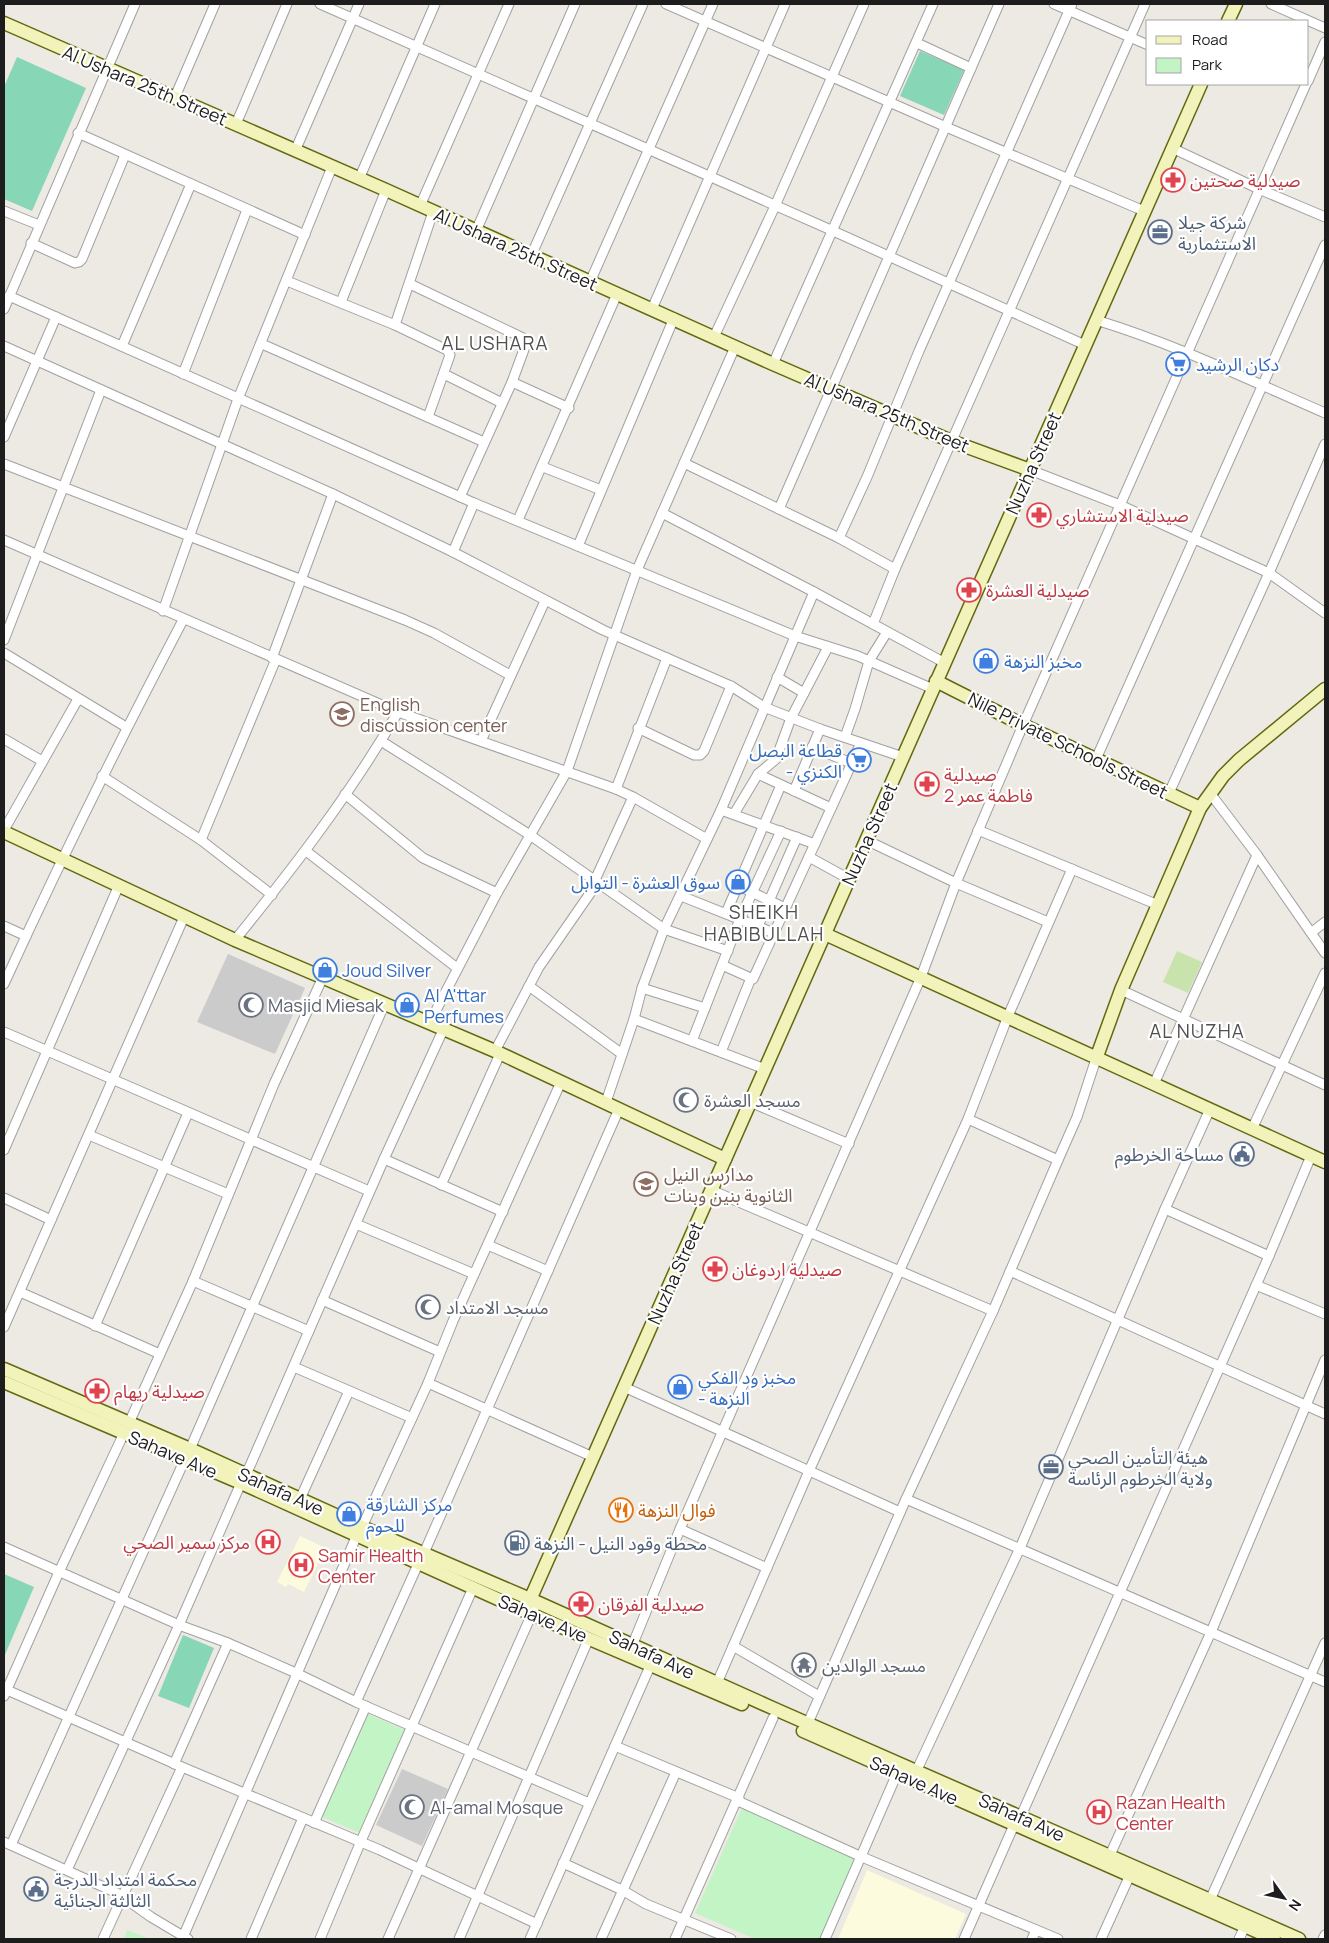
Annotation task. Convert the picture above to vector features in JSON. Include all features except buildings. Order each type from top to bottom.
[{"type":"street","points":[[4,309],[135,4]]},
{"type":"street","points":[[175,97],[215,4]]},
{"type":"street","points":[[236,124],[287,4]]},
{"type":"street","points":[[320,4],[533,97],[1085,345]]},
{"type":"street","points":[[295,151],[359,4]]},
{"type":"street","points":[[359,179],[435,4]]},
{"type":"street","points":[[420,206],[509,4]]},
{"type":"street","points":[[476,231],[575,4]]},
{"type":"street","points":[[531,256],[643,4]]},
{"type":"street","points":[[666,4],[946,127],[1144,211]]},
{"type":"street","points":[[590,282],[713,4]]},
{"type":"street","points":[[652,309],[785,4]]},
{"type":"street","points":[[714,337],[775,206],[864,4]]},
{"type":"street","points":[[773,364],[933,4]]},
{"type":"street","points":[[779,509],[999,4]]},
{"type":"street","points":[[1054,4],[1070,7],[1129,38],[1146,44]]},
{"type":"street","points":[[873,624],[951,441],[1145,4]]},
{"type":"street","points":[[1228,20],[1236,4]]},
{"type":"street","points":[[1272,4],[1307,20]]},
{"type":"street","points":[[840,538],[1070,7]]},
{"type":"street","points":[[1309,21],[1325,28]]},
{"type":"street","name":"Al Ushara 25th Street","points":[[4,23],[386,190],[773,364],[951,441],[1030,470]]},
{"type":"street","points":[[1309,78],[1325,42]]},
{"type":"street","points":[[916,43],[971,68]]},
{"type":"street","name":"Nuzha Street","points":[[531,1607],[593,1457],[1201,85]]},
{"type":"street","points":[[632,1646],[680,1529],[921,977],[956,883],[1023,725],[1306,85]]},
{"type":"street","points":[[78,133],[305,236]]},
{"type":"street","points":[[1172,148],[1259,189],[1325,217]]},
{"type":"street","points":[[31,244],[75,263],[79,262],[82,259],[125,155]]},
{"type":"street","points":[[163,611],[238,399],[262,344],[332,167]]},
{"type":"street","points":[[122,346],[191,184]]},
{"type":"street","points":[[341,302],[386,190]]},
{"type":"street","points":[[183,374],[247,210]]},
{"type":"street","points":[[4,211],[39,225]]},
{"type":"street","points":[[395,325],[433,212]]},
{"type":"street","points":[[1096,759],[1325,245]]},
{"type":"street","points":[[287,280],[395,325],[449,352],[450,355],[444,374],[428,417]]},
{"type":"street","points":[[410,284],[525,340],[526,349],[460,497]]},
{"type":"street","points":[[518,520],[569,408],[617,294]]},
{"type":"street","points":[[9,296],[460,497],[795,636],[869,660],[935,685]]},
{"type":"street","points":[[4,437],[56,317]]},
{"type":"street","points":[[578,546],[674,318]]},
{"type":"street","points":[[1096,320],[1141,334],[1188,352],[1325,413]]},
{"type":"street","points":[[262,344],[484,442]]},
{"type":"street","points":[[4,346],[333,494],[454,552],[545,601],[614,635],[731,686],[764,707],[820,729],[903,757]]},
{"type":"street","points":[[430,1022],[497,893],[567,771],[638,570],[735,346]]},
{"type":"street","points":[[444,374],[502,403]]},
{"type":"street","points":[[512,382],[569,408]]},
{"type":"street","points":[[4,640],[101,390]]},
{"type":"street","points":[[1169,793],[1269,573],[1325,444]]},
{"type":"street","points":[[684,463],[840,538],[895,569]]},
{"type":"street","points":[[4,464],[405,620],[434,633],[510,675]]},
{"type":"street","points":[[543,467],[601,490]]},
{"type":"street","points":[[1030,470],[1120,505],[1269,573],[1325,613]]},
{"type":"street","points":[[201,840],[274,659],[333,494]]},
{"type":"street","points":[[454,552],[474,502]]},
{"type":"street","points":[[662,512],[944,663]]},
{"type":"street","points":[[4,540],[183,620],[398,712],[616,789],[707,839]]},
{"type":"street","points":[[606,1102],[642,988],[664,929],[722,810],[814,592]]},
{"type":"street","points":[[481,741],[545,601]]},
{"type":"street","points":[[4,984],[61,858],[126,727],[183,620]]},
{"type":"street","points":[[845,737],[869,660],[887,632]]},
{"type":"street","points":[[734,814],[758,774],[776,758],[791,718],[828,647]]},
{"type":"street","points":[[4,653],[126,727]]},
{"type":"street","points":[[616,789],[638,728],[667,658]]},
{"type":"street","points":[[777,677],[804,693]]},
{"type":"street","name":"Nile Private Schools Street","points":[[935,685],[1200,808]]},
{"type":"street","points":[[638,728],[694,755],[700,755],[704,751],[731,686]]},
{"type":"street","points":[[808,1723],[906,1498],[1010,1271],[1058,1160],[1076,1116],[1121,990],[1200,808],[1210,793],[1239,760],[1324,693]]},
{"type":"street","points":[[78,699],[4,831],[235,940],[498,1052],[725,1159]]},
{"type":"street","points":[[235,940],[306,851],[381,741],[398,712]]},
{"type":"street","points":[[794,791],[820,729]]},
{"type":"street","points":[[4,739],[42,762]]},
{"type":"street","points":[[381,741],[530,835],[664,929],[728,951]]},
{"type":"street","points":[[722,1052],[751,978],[753,979],[861,742]]},
{"type":"street","points":[[812,747],[851,763]]},
{"type":"street","points":[[758,774],[831,808]]},
{"type":"street","points":[[102,776],[201,840],[272,895]]},
{"type":"street","points":[[726,913],[781,785]]},
{"type":"street","points":[[1210,793],[1257,855],[1325,953]]},
{"type":"street","points":[[345,794],[423,858],[497,893]]},
{"type":"street","points":[[441,1185],[498,1052],[529,986],[539,967],[593,889],[595,880],[633,797]]},
{"type":"street","points":[[722,810],[815,844]]},
{"type":"street","points":[[978,830],[1158,905]]},
{"type":"street","points":[[692,1041],[740,919],[782,832]]},
{"type":"street","points":[[758,926],[797,837]]},
{"type":"street","points":[[866,840],[956,883],[1048,922]]},
{"type":"street","points":[[306,851],[457,968]]},
{"type":"street","points":[[1154,1084],[1257,855]]},
{"type":"street","points":[[809,856],[849,879]]},
{"type":"street","points":[[717,1683],[809,1471],[968,1119],[1008,1016],[1072,869]]},
{"type":"street","points":[[4,1150],[119,885]]},
{"type":"street","points":[[737,885],[785,908]]},
{"type":"street","points":[[680,896],[774,933]]},
{"type":"street","points":[[4,1327],[184,916]]},
{"type":"street","points":[[1312,932],[1325,922]]},
{"type":"street","points":[[4,926],[26,936]]},
{"type":"street","points":[[824,934],[1008,1016],[1096,1059],[1325,1162]]},
{"type":"street","points":[[722,965],[751,978]]},
{"type":"street","points":[[1252,1129],[1325,973]]},
{"type":"street","points":[[323,978],[250,1140],[160,1354],[5,1693],[68,1717],[178,1766],[361,1842],[537,1924]]},
{"type":"street","points":[[529,986],[622,1054]]},
{"type":"street","points":[[642,988],[705,1008]]},
{"type":"street","points":[[1121,990],[1325,1085]]},
{"type":"street","points":[[385,1003],[122,1599],[7,1843],[122,1897],[186,1938],[244,1793],[296,1673],[428,1383],[474,1274],[561,1082]]},
{"type":"street","points":[[634,1018],[765,1069]]},
{"type":"street","points":[[67,1870],[179,1625],[294,1367],[369,1192],[444,1028]]},
{"type":"street","points":[[4,1032],[369,1192]]},
{"type":"street","points":[[750,1102],[849,1144]]},
{"type":"street","points":[[356,1702],[488,1410],[619,1109]]},
{"type":"street","points":[[914,1775],[1020,1548],[1210,1110]]},
{"type":"street","points":[[95,1326],[188,1112]]},
{"type":"street","points":[[968,1119],[1058,1160]]},
{"type":"street","points":[[89,1135],[228,1194]]},
{"type":"street","points":[[964,1939],[1121,1592],[1311,1156]]},
{"type":"street","points":[[384,1159],[503,1212]]},
{"type":"street","points":[[711,1190],[992,1311]]},
{"type":"street","points":[[4,1198],[51,1220]]},
{"type":"street","points":[[1166,1209],[1269,1256]]},
{"type":"street","points":[[356,1224],[474,1274]]},
{"type":"street","points":[[488,1245],[548,1271]]},
{"type":"street","points":[[1010,1271],[1325,1414]]},
{"type":"street","points":[[192,1281],[308,1331]]},
{"type":"street","points":[[1256,1285],[1325,1314]]},
{"type":"street","points":[[20,1292],[160,1354]]},
{"type":"street","points":[[322,1300],[440,1352]]},
{"type":"street","points":[[1110,1855],[1211,1632],[1325,1360]]},
{"type":"street","points":[[294,1367],[412,1418]]},
{"type":"street","points":[[4,1369],[127,1428]]},
{"type":"street","name":"Sahave Ave","points":[[4,1382],[127,1428],[187,1454],[421,1558],[474,1588],[531,1607],[589,1638],[773,1718],[914,1775],[1274,1939]]},
{"type":"street","points":[[428,1383],[593,1457]]},
{"type":"street","points":[[624,1387],[900,1512]]},
{"type":"street","points":[[300,1499],[349,1391]]},
{"type":"street","name":"Sahafa Ave","points":[[243,1479],[300,1499],[360,1531]]},
{"type":"street","points":[[906,1498],[1325,1682]]},
{"type":"street","points":[[680,1529],[767,1568]]},
{"type":"street","points":[[4,1548],[179,1625],[228,1643],[356,1702],[590,1803]]},
{"type":"street","name":"Sahafa Ave","points":[[421,1558],[531,1607],[632,1646],[808,1723],[899,1769]]},
{"type":"street","points":[[320,1939],[474,1588]]},
{"type":"street","points":[[388,1939],[531,1607]]},
{"type":"street","points":[[459,1939],[589,1638]]},
{"type":"street","points":[[103,1939],[178,1766],[228,1643]]},
{"type":"street","points":[[1210,1900],[1312,1676],[1325,1643]]},
{"type":"street","points":[[733,1646],[819,1696]]},
{"type":"street","points":[[530,1939],[651,1664]]},
{"type":"street","points":[[314,1823],[366,1706]]},
{"type":"street","points":[[675,1939],[773,1718]]},
{"type":"street","points":[[615,1746],[862,1857],[1058,1939]]},
{"type":"street","points":[[825,1939],[899,1769]]},
{"type":"street","points":[[601,1939],[676,1772]]},
{"type":"street","points":[[251,1939],[304,1818]]},
{"type":"street","name":"Sahafa Ave","points":[[1018,1821],[1110,1855],[1299,1939]]},
{"type":"street","points":[[563,1863],[622,1890],[646,1904],[732,1939]]},
{"type":"street","points":[[1101,1939],[1130,1875]]},
{"type":"street","points":[[1239,1939],[1245,1926]]},
{"type":"street","points":[[1032,1939],[1036,1930]]},
{"type":"street","points":[[1324,1939],[1325,1935]]},
{"type":"shaded area","name":"Masjid Miesak","points":[[228,954],[305,988],[275,1054],[197,1022]]},
{"type":"shaded area","name":"Samir Health Center","points":[[300,1536],[326,1548],[304,1592],[288,1584],[286,1587],[277,1582]]},
{"type":"shaded area","name":"Al-amal Mosque","points":[[402,1769],[448,1789],[422,1846],[376,1825]]},
{"type":"shaded area","points":[[867,1870],[966,1914],[955,1939],[838,1939]]},
{"type":"green space","points":[[920,51],[964,70],[944,115],[900,96]]},
{"type":"green space","points":[[17,57],[86,88],[32,211],[4,199],[4,87]]},
{"type":"green space","points":[[1177,951],[1202,962],[1188,993],[1163,982]]},
{"type":"green space","points":[[4,1574],[34,1587],[4,1657]]},
{"type":"green space","points":[[183,1635],[214,1648],[189,1708],[158,1696]]},
{"type":"green space","points":[[366,1713],[407,1731],[362,1834],[320,1816]]},
{"type":"green space","points":[[742,1808],[858,1857],[822,1939],[755,1939],[695,1913]]},
{"type":"green space","points":[[127,1930],[150,1939],[124,1939]]},
{"type":"place","name":"صيدلية صحتين","points":[[1173,180]]},
{"type":"place","name":"شركة جيلا الاستثمارية","points":[[1160,232]]},
{"type":"place","name":"دكان الرشيد","points":[[1178,364]]},
{"type":"place","name":"صيدلية الاستشاري","points":[[1039,515]]},
{"type":"place","name":"صيدلية العشرة","points":[[969,590]]},
{"type":"place","name":"مخبز النزهة","points":[[986,661]]},
{"type":"place","name":"English discussion center","points":[[342,714]]},
{"type":"place","name":"قطاعة البصل - الكنزي","points":[[859,760]]},
{"type":"place","name":"صيدلية فاطمة عمر 2","points":[[927,784]]},
{"type":"place","name":"سوق العشرة - التوابل","points":[[738,882]]},
{"type":"place","name":"Joud Silver","points":[[325,970]]},
{"type":"place","name":"Masjid Miesak","points":[[251,1005]]},
{"type":"place","name":"Al A'ttar Perfumes","points":[[407,1005]]},
{"type":"place","name":"مسجد العشرة","points":[[686,1100]]},
{"type":"place","name":"مساحة الخرطوم","points":[[1242,1154]]},
{"type":"place","name":"مدارس النيل الثانوية بنين وبنات","points":[[646,1184]]},
{"type":"place","name":"صيدلية اردوغان","points":[[715,1269]]},
{"type":"place","name":"مسجد الامتداد","points":[[428,1307]]},
{"type":"place","name":"مخبز ود الفكي - النزهة","points":[[680,1387]]},
{"type":"place","name":"صيدلية ريهام","points":[[97,1391]]},
{"type":"place","name":"هيئة التأمين الصحي ولاية الخرطوم الرئاسة","points":[[1051,1467]]},
{"type":"place","name":"فوال النزهة","points":[[621,1510]]},
{"type":"place","name":"مركز الشارقة للحوم","points":[[349,1514]]},
{"type":"place","name":"مركز سمير الصحي","points":[[268,1542]]},
{"type":"place","name":"محطة وقود النيل - النزهة","points":[[517,1543]]},
{"type":"place","name":"Samir Health Center","points":[[301,1565]]},
{"type":"place","name":"صيدلية الفرقان","points":[[581,1604]]},
{"type":"place","name":"مسجد الوالدين","points":[[804,1665]]},
{"type":"place","name":"Al-amal Mosque","points":[[412,1807]]},
{"type":"place","name":"Razan Health Center","points":[[1099,1812]]},
{"type":"place","name":"محكمة امتداد الدرجة الثالثة الجنائية","points":[[36,1889]]},
{"type":"district","name":"AL USHARA","points":[[495,343]]},
{"type":"district","name":"SHEIKH HABIBULLAH","points":[[764,923]]},
{"type":"district","name":"AL NUZHA","points":[[1197,1031]]}]
